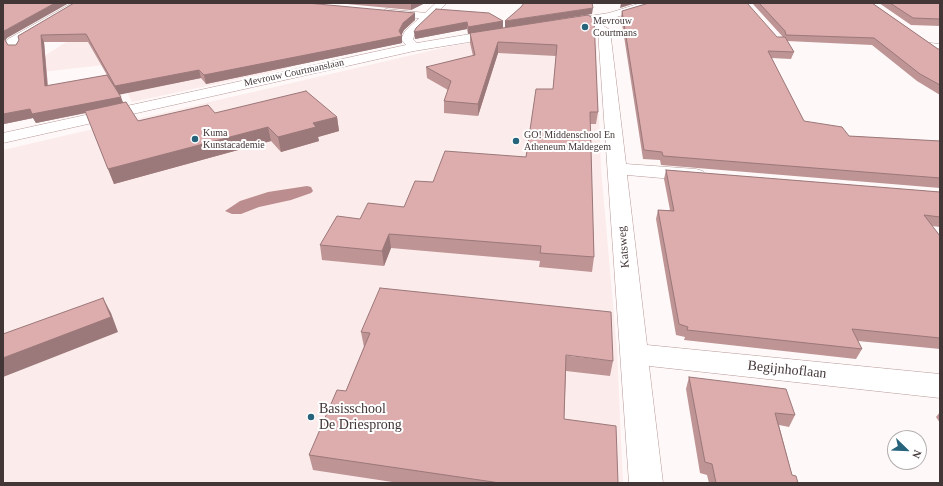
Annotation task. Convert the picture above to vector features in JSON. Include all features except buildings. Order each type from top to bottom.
[{"type":"street","points":[[15,48],[12,42],[79,3]]},
{"type":"street","points":[[414,47],[407,39],[409,33],[442,3]]},
{"type":"street","points":[[553,25],[627,12],[652,3]]},
{"type":"street","points":[[374,11],[426,16]]},
{"type":"street","name":"Katsweg","points":[[588,19],[604,30],[646,483]]},
{"type":"street","name":"Mevrouw Courtmanslaan","points":[[3,138],[414,47],[509,32]]},
{"type":"street","points":[[617,169],[710,176]]},
{"type":"street","name":"Begijnhoflaan","points":[[634,354],[940,386]]},
{"type":"shaded area","points":[[128,3],[264,39],[290,68],[132,102],[113,64],[14,75]]},
{"type":"shaded area","points":[[559,30],[596,33],[601,168],[617,350],[623,483],[3,483],[3,150],[451,46]]},
{"type":"shaded area","points":[[307,186],[311,187],[313,191],[311,193],[291,200],[259,207],[241,214],[232,214],[225,211],[240,201],[268,192]]},
{"type":"place","name":"Mevrouw Courtmans","points":[[585,27]]},
{"type":"place","name":"Kuma Kunstacademie","points":[[195,139]]},
{"type":"place","name":"GO! Middenschool En Atheneum Maldegem","points":[[516,141]]},
{"type":"place","name":"Basisschool De Driesprong","points":[[311,417]]}]
